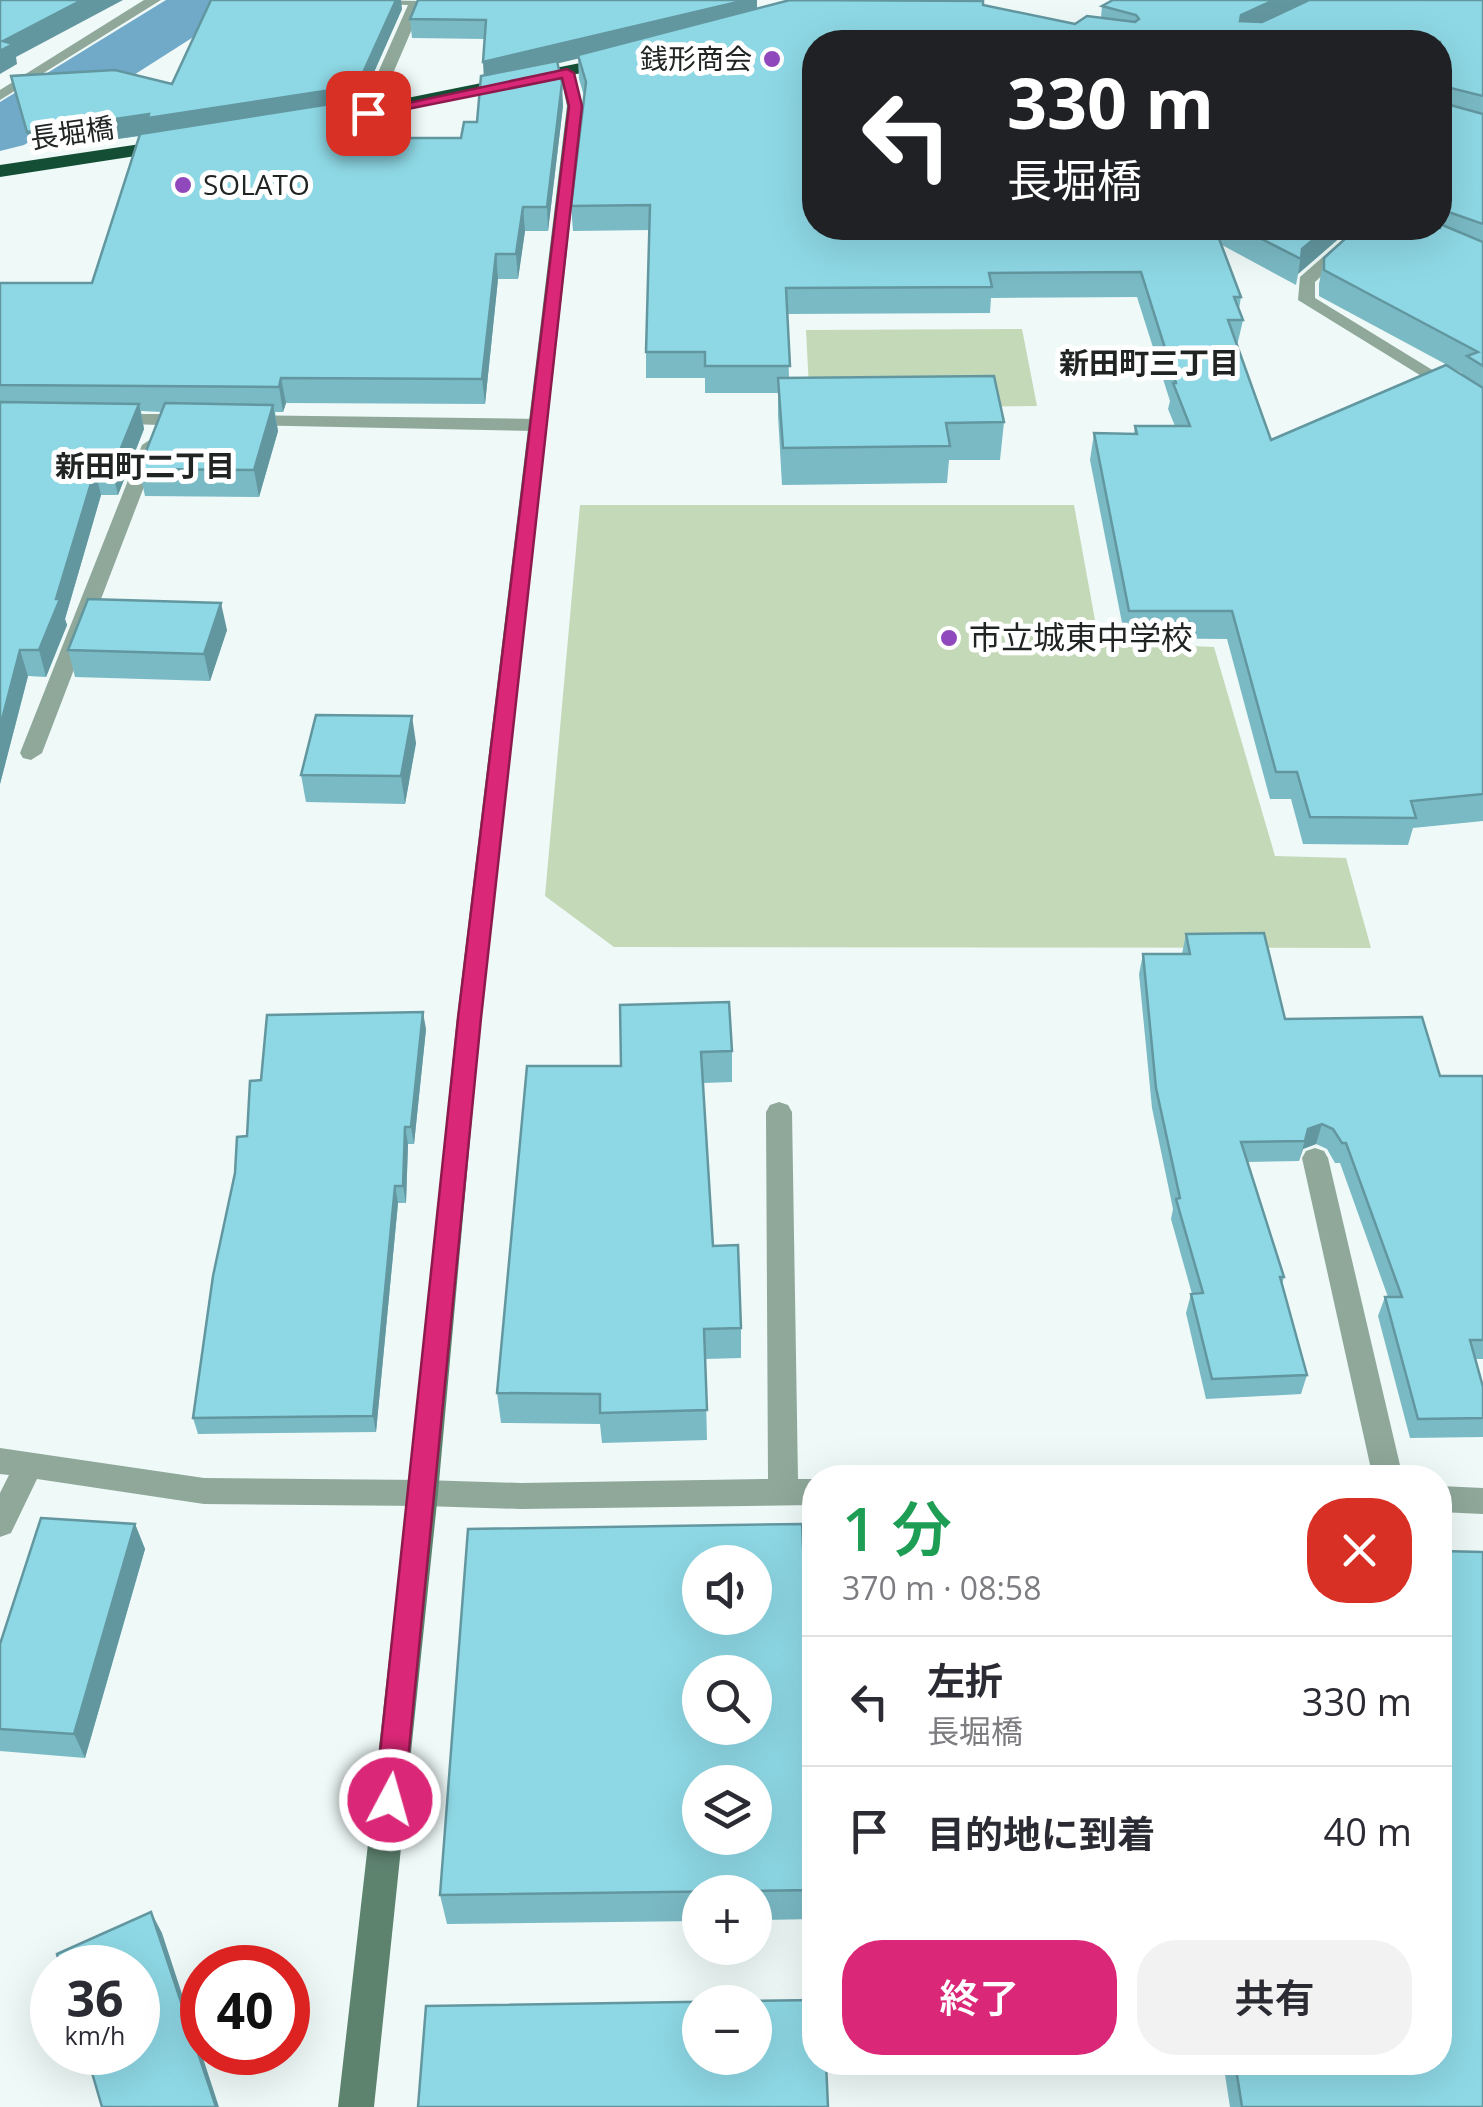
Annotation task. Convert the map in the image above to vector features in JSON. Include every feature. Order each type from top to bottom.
[{"type":"highway","points":[[295,125],[626,59]]},
{"type":"highway","name":"長堀橋","points":[[0,171],[186,144]]},
{"type":"street","points":[[0,96],[154,0]]},
{"type":"street","points":[[367,0],[418,1],[368,113]]},
{"type":"street","points":[[356,2107],[470,1018],[576,106],[567,73]]},
{"type":"street","points":[[1352,240],[1306,282],[1307,300],[1483,409]]},
{"type":"street","points":[[89,419],[538,425]]},
{"type":"street","points":[[31,753],[161,420]]},
{"type":"street","points":[[779,1112],[783,1492]]},
{"type":"street","points":[[1315,1158],[1385,1465]]},
{"type":"street","points":[[0,1524],[15,1463],[204,1490],[500,1498],[802,1492]]},
{"type":"street","points":[[1452,1500],[1483,1501]]},
{"type":"green space","points":[[1022,329],[1037,406],[810,408],[806,330]]},
{"type":"green space","points":[[580,505],[1074,505],[1099,642],[1214,647],[1275,856],[1346,858],[1371,948],[614,947],[545,896]]},
{"type":"building","points":[[0,0],[82,0],[3,41],[13,44],[0,51]]},
{"type":"building","points":[[211,0],[396,0],[357,86],[27,132],[11,76],[115,70],[172,84]]},
{"type":"building","points":[[418,0],[746,0],[483,62],[486,20],[410,19]]},
{"type":"building","points":[[790,0],[983,1],[983,5],[1075,24],[1087,16],[1135,22],[1139,19],[1102,6],[1113,0],[1274,0],[1241,15],[1240,21],[1262,22],[1309,0],[1483,0],[1483,96],[1452,88],[1452,30],[802,30],[802,240],[1220,240],[1241,297],[1234,297],[1243,320],[1228,320],[1271,440],[1446,365],[1483,388],[1483,794],[1411,801],[1416,818],[1310,817],[1297,772],[1276,772],[1232,611],[1129,611],[1094,433],[1137,434],[1135,426],[1190,426],[1173,383],[1141,272],[989,273],[992,287],[786,288],[790,366],[705,366],[705,352],[646,352],[650,205],[571,206],[586,82],[578,55]]},
{"type":"building","points":[[557,61],[562,83],[547,207],[523,207],[516,254],[496,254],[482,379],[281,378],[279,387],[0,385],[0,283],[92,283],[140,134],[356,100],[343,138],[461,138],[464,122],[477,122],[481,76]]},
{"type":"building","points":[[1452,105],[1483,114],[1483,224],[1452,213]]},
{"type":"building","points":[[1452,229],[1483,242],[1483,366],[1467,356],[1478,352],[1324,270],[1324,258],[1344,240],[1452,240]]},
{"type":"building","points":[[1264,240],[1313,240],[1302,249],[1301,259]]},
{"type":"building","points":[[994,376],[1004,422],[946,423],[950,446],[783,448],[778,378]]},
{"type":"building","points":[[0,402],[139,404],[112,470],[95,470],[56,599],[60,599],[39,650],[20,650],[0,727]]},
{"type":"building","points":[[165,403],[273,405],[254,470],[139,469]]},
{"type":"building","points":[[88,599],[221,603],[204,654],[68,650]]},
{"type":"building","points":[[316,715],[412,716],[401,776],[301,775]]},
{"type":"building","points":[[1264,933],[1285,1019],[1422,1017],[1440,1076],[1483,1076],[1483,1340],[1470,1340],[1483,1387],[1483,1418],[1418,1419],[1385,1297],[1402,1297],[1346,1143],[1322,1124],[1308,1129],[1305,1141],[1241,1142],[1284,1277],[1280,1277],[1307,1375],[1212,1379],[1191,1294],[1203,1293],[1176,1199],[1180,1198],[1156,1088],[1143,954],[1190,954],[1186,934]]},
{"type":"building","points":[[729,1002],[732,1051],[701,1052],[713,1246],[738,1245],[741,1328],[704,1329],[707,1410],[600,1413],[600,1394],[497,1393],[527,1066],[621,1066],[620,1005]]},
{"type":"building","points":[[423,1012],[411,1127],[405,1127],[403,1186],[395,1186],[373,1416],[193,1418],[213,1276],[235,1173],[237,1137],[247,1136],[250,1081],[261,1080],[267,1015]]},
{"type":"building","points":[[41,1518],[135,1524],[74,1734],[0,1729],[0,1644]]},
{"type":"building","points":[[802,1524],[802,1890],[772,1891],[772,1875],[682,1875],[682,1892],[440,1895],[468,1529]]},
{"type":"building","points":[[1452,1551],[1483,1552],[1483,2107],[1242,2107],[1237,2075],[1452,2075]]},
{"type":"building","points":[[151,1912],[180,1999],[180,2075],[205,2075],[216,2107],[102,2107],[93,2075],[160,2075],[160,1945],[77,1945]]},
{"type":"building","points":[[802,2000],[802,2075],[827,2075],[828,2107],[418,2107],[426,2006],[682,2002],[682,2075],[772,2075],[772,2001]]},
{"type":"waterway","points":[[0,131],[209,0]]},
{"type":"place","name":"銭形商会","points":[[772,59]]},
{"type":"place","name":"SOLATO","points":[[183,185]]},
{"type":"place","name":"市立城東中学校","points":[[949,638]]},
{"type":"district","name":"新田町三丁目","points":[[1149,364]]},
{"type":"district","name":"新田町二丁目","points":[[145,467]]},
{"type":"route","points":[[368,113],[567,73],[576,106],[556,245],[470,1018],[390,1800]]}]
